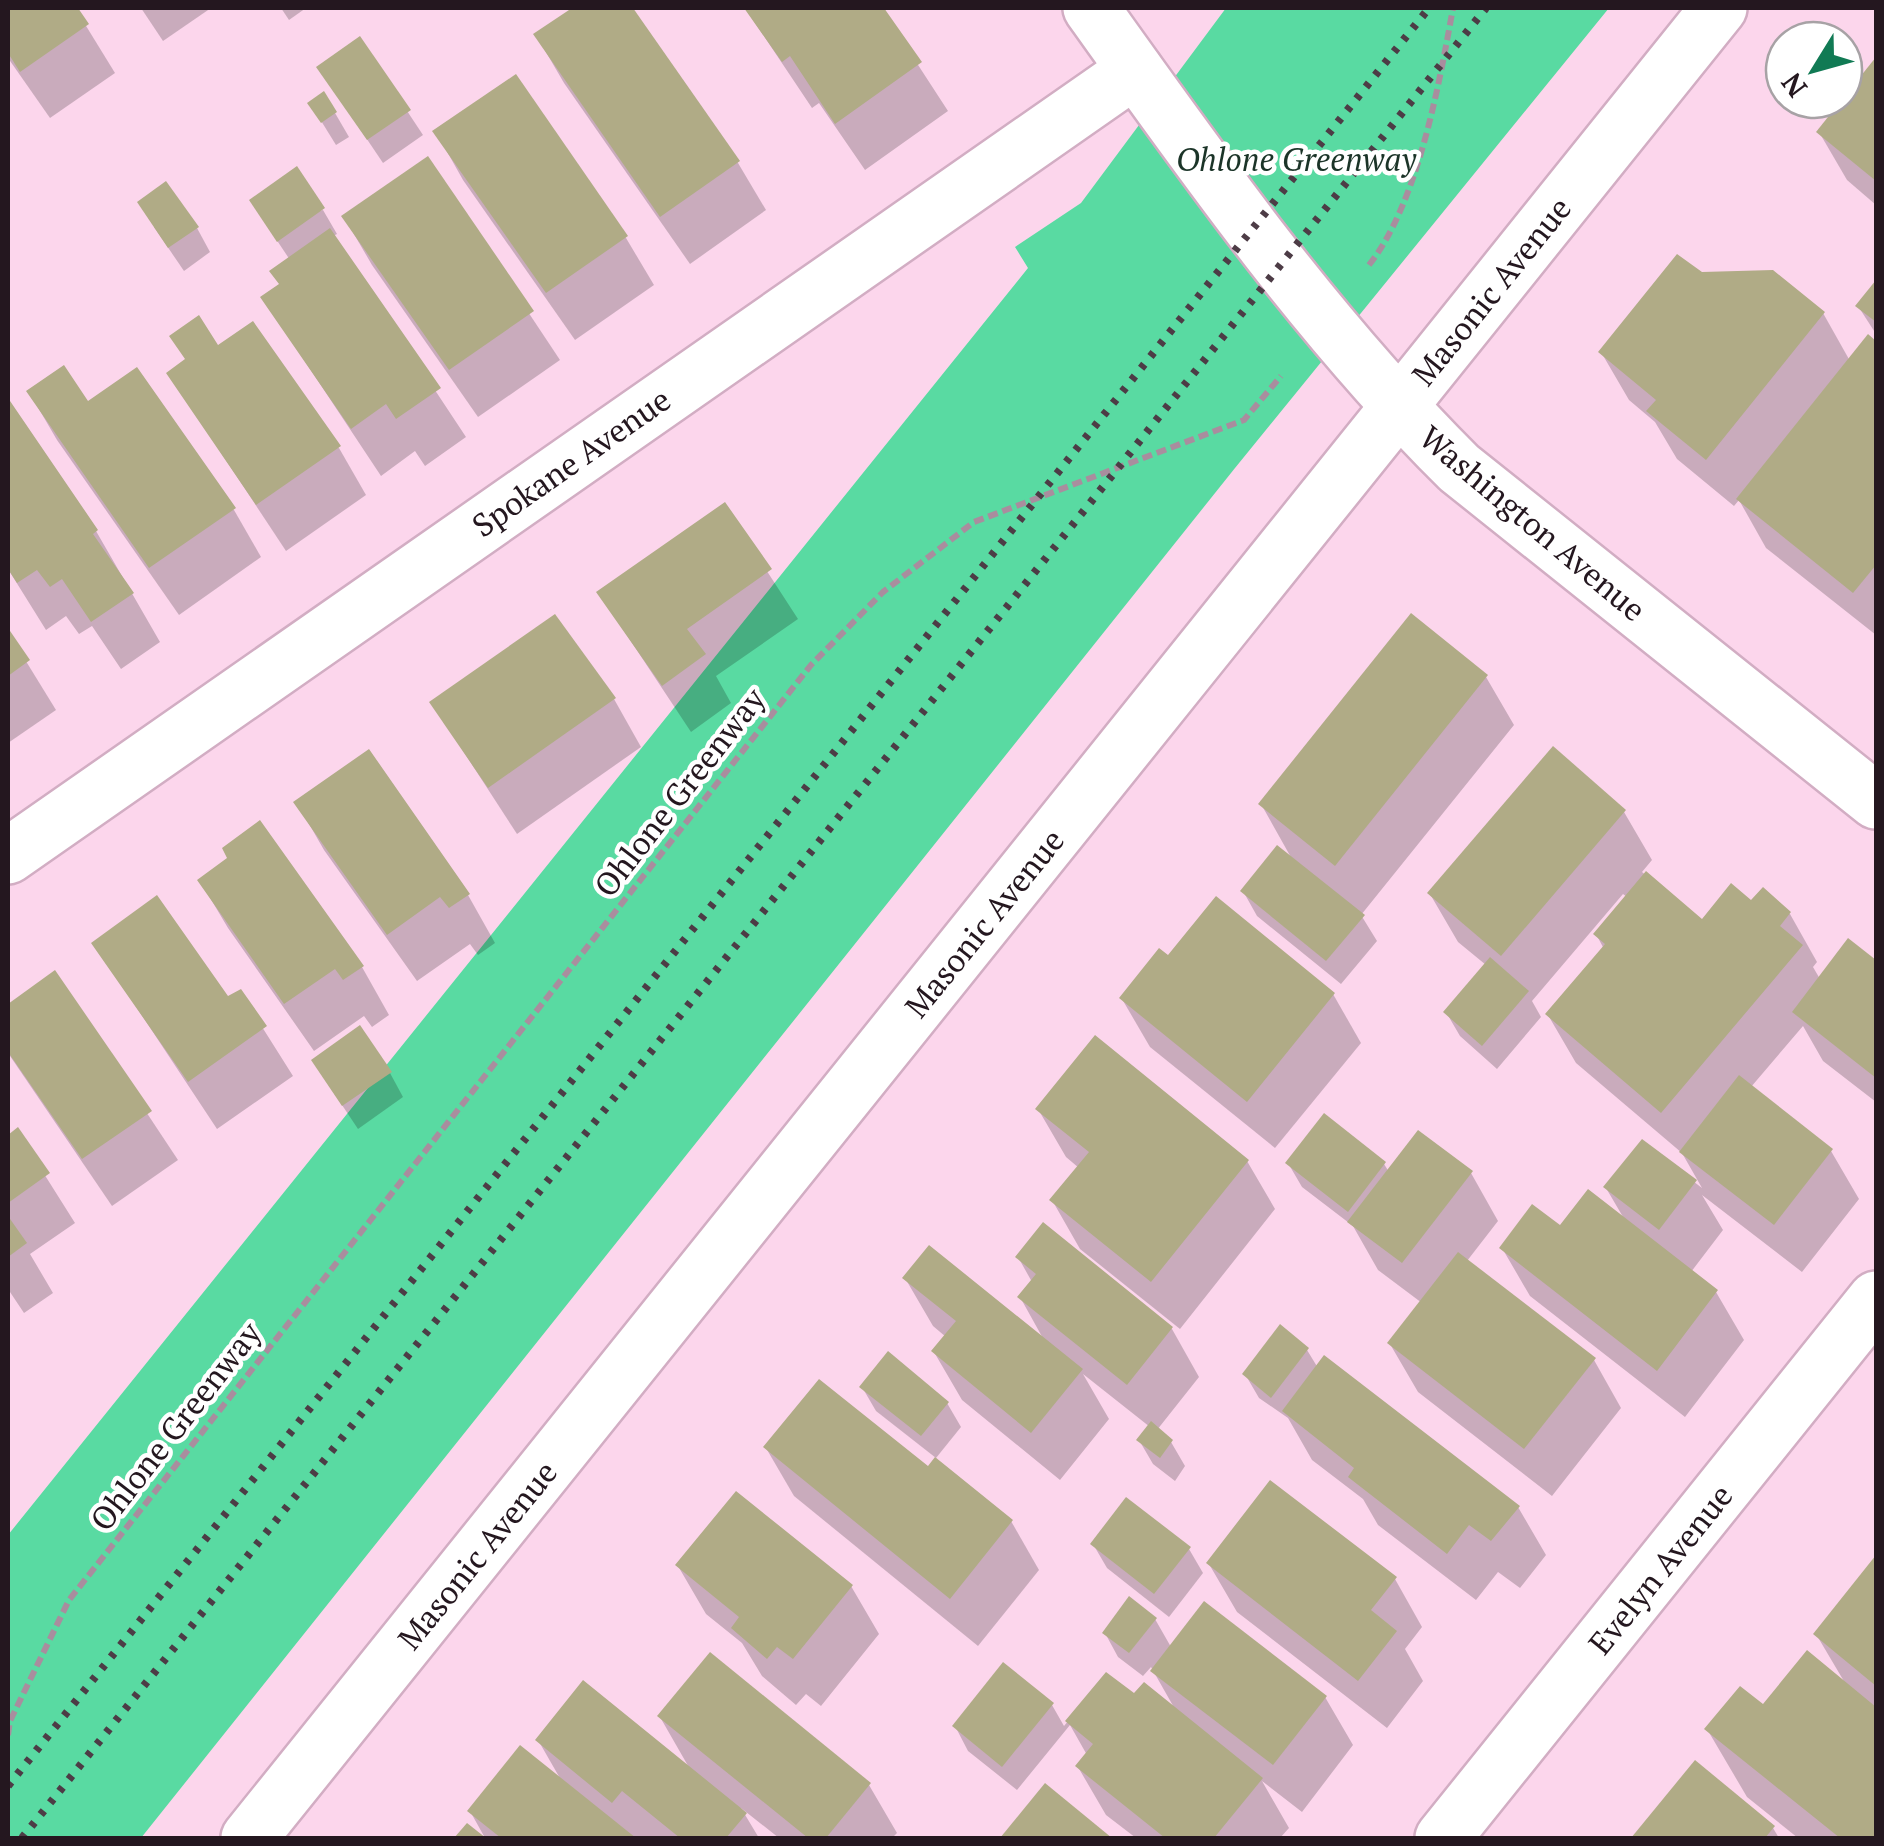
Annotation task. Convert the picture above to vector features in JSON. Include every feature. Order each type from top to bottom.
[{"type":"street","name":"Washington Avenue","points":[[1091,8],[1324,323],[1398,407],[1459,468],[1876,801]]},
{"type":"street","name":"Masonic Avenue","points":[[249,1838],[1719,8]]},
{"type":"street","name":"Spokane Avenue","points":[[8,856],[1135,70]]},
{"type":"street","name":"Evelyn Avenue","points":[[1442,1838],[1876,1299]]},
{"type":"path","name":"Ohlone Greenway","points":[[8,1735],[10,1720],[69,1600],[812,666],[883,592],[974,522],[1244,420],[1390,238],[1438,91],[1453,8]]},
{"type":"green space","name":"Ohlone Greenway","points":[[1226,8],[1609,8],[1235,468],[141,1838],[8,1838],[8,1535],[1028,268],[1015,247],[1081,203]]},
{"type":"building","points":[[8,8],[78,8],[89,24],[20,72],[8,53]]},
{"type":"building","points":[[572,8],[633,8],[740,161],[660,217],[533,34]]},
{"type":"building","points":[[744,8],[884,8],[922,62],[835,124],[790,56],[782,62]]},
{"type":"building","points":[[360,36],[411,110],[367,140],[316,67]]},
{"type":"building","points":[[1876,57],[1876,181],[1816,132],[1826,120],[1864,120],[1864,72]]},
{"type":"building","points":[[516,74],[628,236],[546,293],[432,131]]},
{"type":"building","points":[[324,91],[337,112],[321,123],[307,103]]},
{"type":"building","points":[[428,156],[534,311],[449,370],[341,216]]},
{"type":"building","points":[[297,166],[325,208],[277,242],[249,200]]},
{"type":"building","points":[[166,181],[199,227],[168,248],[137,202]]},
{"type":"building","points":[[330,228],[441,388],[396,419],[386,404],[351,429],[260,297],[279,284],[269,271]]},
{"type":"building","points":[[1677,254],[1702,272],[1773,270],[1825,312],[1706,460],[1646,411],[1656,400],[1598,352]]},
{"type":"building","points":[[1876,280],[1876,322],[1855,306]]},
{"type":"building","points":[[199,315],[218,345],[253,321],[341,446],[256,505],[166,373],[185,359],[169,336]]},
{"type":"building","points":[[1868,334],[1876,341],[1876,565],[1853,593],[1736,499]]},
{"type":"building","points":[[64,365],[88,401],[137,367],[236,508],[149,568],[26,391]]},
{"type":"building","points":[[8,398],[98,530],[93,534],[134,593],[91,622],[62,579],[50,587],[37,570],[17,583],[8,569]]},
{"type":"building","points":[[725,502],[772,569],[687,629],[706,654],[662,686],[596,592]]},
{"type":"building","points":[[1411,613],[1488,675],[1335,866],[1258,804]]},
{"type":"building","points":[[555,614],[616,698],[488,788],[429,702]]},
{"type":"building","points":[[8,628],[30,660],[8,676]]},
{"type":"building","points":[[1553,746],[1626,810],[1501,956],[1427,893]]},
{"type":"building","points":[[369,749],[470,894],[449,908],[440,897],[387,935],[293,802]]},
{"type":"building","points":[[260,820],[364,966],[343,980],[335,969],[284,1004],[197,880],[227,858],[222,848]]},
{"type":"building","points":[[1277,845],[1365,915],[1326,961],[1240,891]]},
{"type":"building","points":[[1646,871],[1702,919],[1731,883],[1751,900],[1763,887],[1791,912],[1780,926],[1803,945],[1661,1113],[1545,1014],[1605,944],[1593,934]]},
{"type":"building","points":[[157,895],[228,996],[241,989],[267,1026],[188,1082],[91,943]]},
{"type":"building","points":[[1216,896],[1335,993],[1247,1102],[1119,998],[1159,948],[1168,955]]},
{"type":"building","points":[[1848,938],[1876,960],[1876,1078],[1792,1012]]},
{"type":"building","points":[[1490,957],[1529,991],[1482,1046],[1443,1012]]},
{"type":"building","points":[[55,970],[152,1111],[82,1159],[8,1052],[8,1004]]},
{"type":"building","points":[[360,1025],[392,1072],[342,1106],[311,1060]]},
{"type":"building","points":[[1095,1035],[1249,1160],[1151,1282],[1049,1200],[1089,1152],[1035,1109]]},
{"type":"building","points":[[1739,1075],[1833,1149],[1774,1225],[1679,1152]]},
{"type":"building","points":[[1324,1113],[1386,1162],[1348,1212],[1285,1163]]},
{"type":"building","points":[[18,1127],[50,1173],[8,1203],[8,1135]]},
{"type":"building","points":[[1418,1130],[1473,1171],[1402,1263],[1347,1222]]},
{"type":"building","points":[[1642,1139],[1697,1180],[1659,1230],[1603,1187]]},
{"type":"building","points":[[1588,1189],[1718,1290],[1657,1371],[1499,1248],[1532,1204],[1560,1225]]},
{"type":"building","points":[[8,1216],[27,1243],[8,1257]]},
{"type":"building","points":[[1043,1222],[1173,1327],[1127,1385],[1017,1297],[1036,1274],[1015,1257]]},
{"type":"building","points":[[929,1245],[1083,1369],[1031,1433],[931,1351],[956,1321],[902,1278]]},
{"type":"building","points":[[1458,1252],[1596,1358],[1524,1449],[1387,1343]]},
{"type":"building","points":[[1280,1324],[1309,1348],[1271,1398],[1242,1374]]},
{"type":"building","points":[[888,1351],[949,1402],[921,1436],[859,1387]]},
{"type":"building","points":[[1324,1355],[1520,1506],[1491,1541],[1469,1525],[1447,1554],[1348,1477],[1354,1468],[1282,1411]]},
{"type":"building","points":[[819,1379],[928,1466],[935,1457],[1013,1520],[950,1599],[763,1447]]},
{"type":"building","points":[[1151,1421],[1173,1440],[1160,1458],[1136,1440]]},
{"type":"building","points":[[1270,1480],[1397,1577],[1371,1610],[1397,1631],[1358,1681],[1206,1563]]},
{"type":"building","points":[[736,1491],[853,1585],[793,1659],[777,1647],[767,1659],[731,1628],[739,1617],[675,1565]]},
{"type":"building","points":[[1126,1497],[1191,1547],[1154,1594],[1090,1544]]},
{"type":"building","points":[[1876,1555],[1876,1686],[1813,1634]]},
{"type":"building","points":[[1129,1596],[1157,1618],[1129,1653],[1102,1633]]},
{"type":"building","points":[[1204,1601],[1327,1696],[1273,1765],[1150,1671]]},
{"type":"building","points":[[1807,1650],[1876,1707],[1876,1838],[1840,1838],[1704,1729],[1740,1686],[1763,1704]]},
{"type":"building","points":[[710,1652],[871,1783],[826,1838],[808,1838],[657,1716]]},
{"type":"building","points":[[1003,1662],[1054,1703],[1002,1767],[952,1726]]},
{"type":"building","points":[[1106,1672],[1134,1693],[1144,1682],[1263,1778],[1214,1838],[1165,1838],[1075,1766],[1093,1744],[1065,1721]]},
{"type":"building","points":[[583,1680],[747,1813],[726,1838],[680,1838],[622,1791],[612,1803],[535,1740]]},
{"type":"building","points":[[520,1745],[636,1838],[501,1838],[467,1811]]},
{"type":"building","points":[[1695,1760],[1775,1826],[1765,1838],[1631,1838]]},
{"type":"building","points":[[1045,1783],[1112,1838],[1000,1838]]},
{"type":"building","points":[[467,1823],[486,1838],[454,1838]]},
{"type":"railway","points":[[8,1786],[1429,8]]},
{"type":"railway","points":[[22,1838],[1486,8]]}]
